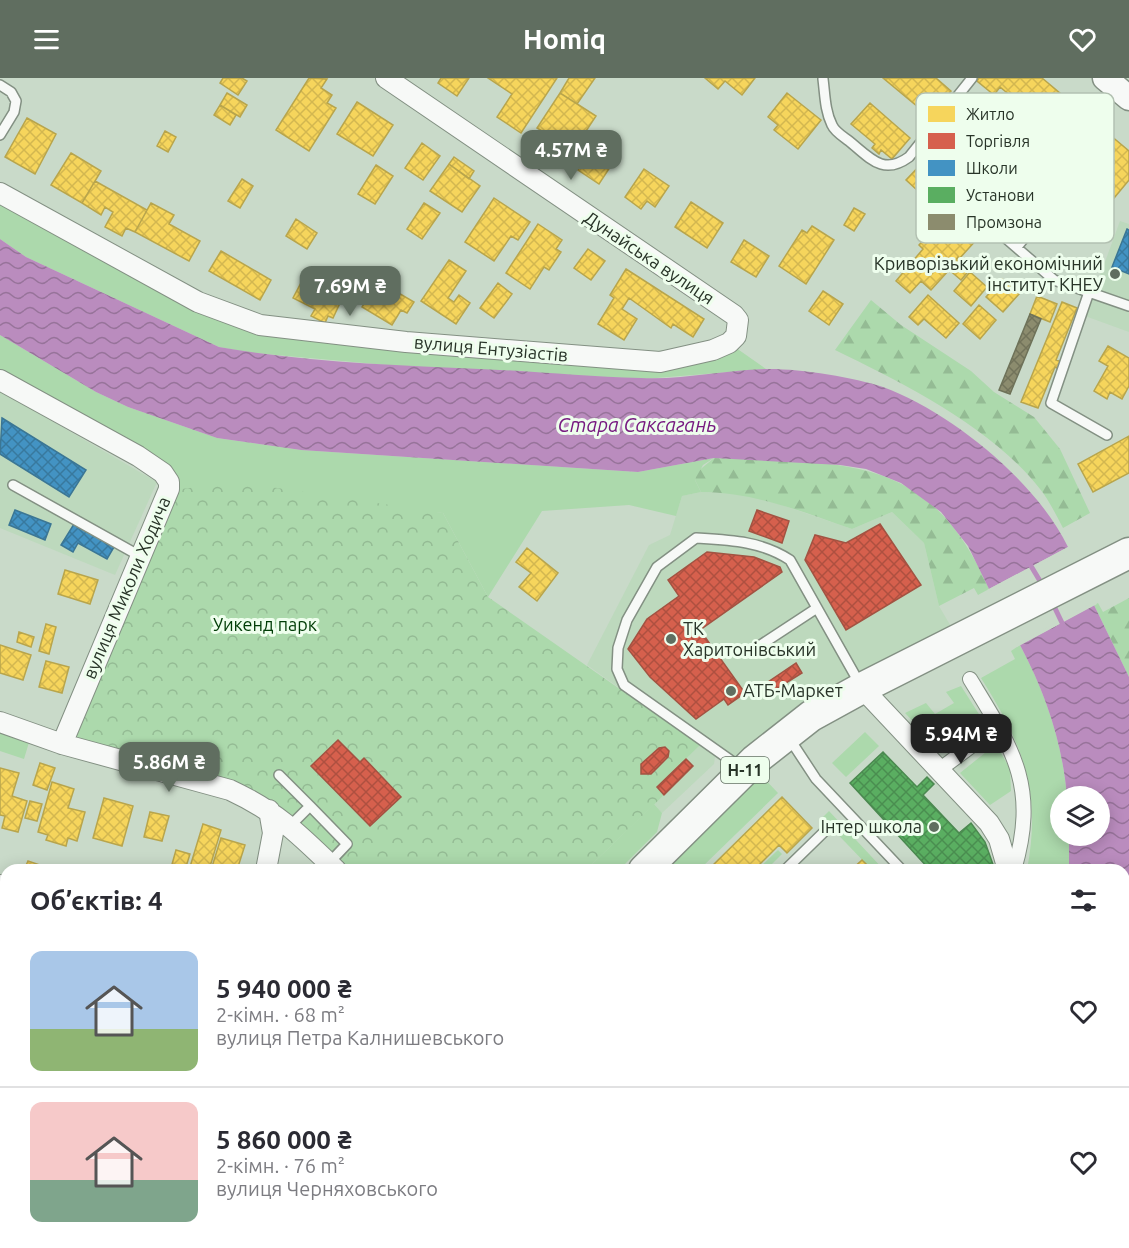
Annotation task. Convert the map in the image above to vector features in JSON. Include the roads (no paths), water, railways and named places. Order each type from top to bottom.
[{"type":"main road","name":"Н-11","points":[[650,864],[744,770],[811,716],[862,687],[1121,558]]},
{"type":"street","name":"Дунайська вулиця","points":[[386,78],[734,315]]},
{"type":"street","points":[[1105,78],[1129,98]]},
{"type":"street","name":"вулиця Ентузіастів","points":[[0,193],[198,302],[260,325],[396,341],[660,362],[713,350],[729,343],[736,336],[738,320],[734,315]]},
{"type":"street","name":"вулиця Миколи Ходича","points":[[0,380],[138,456],[163,473],[169,482],[169,489],[62,744]]},
{"type":"street","points":[[970,679],[1016,759],[1023,789],[1021,836],[1015,864]]},
{"type":"street","points":[[862,687],[993,829],[1006,864]]},
{"type":"street","points":[[0,722],[62,744],[230,790],[269,810],[291,826],[329,864]]},
{"type":"street","points":[[939,770],[998,726]]},
{"type":"street","points":[[267,864],[273,833],[269,810]]},
{"type":"lane","points":[[960,93],[972,78]]},
{"type":"lane","points":[[823,79],[826,107],[833,127],[875,162],[885,166],[898,165],[916,148]]},
{"type":"lane","points":[[0,85],[11,92],[16,101],[14,112],[0,135]]},
{"type":"lane","points":[[1011,243],[1054,280],[1129,306]]},
{"type":"lane","points":[[1017,248],[1021,243]]},
{"type":"lane","points":[[1089,292],[1051,403],[1107,435]]},
{"type":"lane","points":[[13,485],[140,556]]},
{"type":"lane","points":[[744,770],[624,686],[617,669],[618,648],[627,620],[657,567],[696,538],[737,541],[771,548],[790,560],[862,687]]},
{"type":"lane","points":[[753,650],[817,608]]},
{"type":"lane","points":[[787,735],[816,779],[896,864]]},
{"type":"lane","points":[[279,775],[347,844],[334,864]]},
{"type":"lane","points":[[291,826],[310,807]]},
{"type":"lane","points":[[791,864],[827,829]]},
{"type":"water","name":"Стара Саксагань","points":[[0,239],[26,257],[219,347],[350,362],[621,377],[672,378],[778,369],[825,374],[871,383],[909,398],[936,413],[989,452],[1035,498],[1054,522],[1068,547],[989,589],[968,546],[941,512],[901,483],[866,469],[840,465],[714,458],[638,472],[301,450],[217,438],[128,407],[96,392],[0,335]]},
{"type":"water","points":[[1094,605],[1129,677],[1129,864],[1069,864],[1069,846],[1110,846],[1110,786],[1066,786],[1057,737],[1038,682],[1020,645]]},
{"type":"waterway","name":"Стара Саксагань","points":[[1028,561],[1043,586]]},
{"type":"waterway","name":"Стара Саксагань","points":[[1052,602],[1065,629]]},
{"type":"place","name":"Криворізький економічний інститут КНЕУ","points":[[1115,274]]},
{"type":"place","name":"ТК Харитонівський","points":[[671,639]]},
{"type":"place","name":"АТБ-Маркет","points":[[731,691]]},
{"type":"place","name":"Інтер школа","points":[[934,827]]},
{"type":"park label","name":"Уикенд парк","points":[[265,625]]}]
